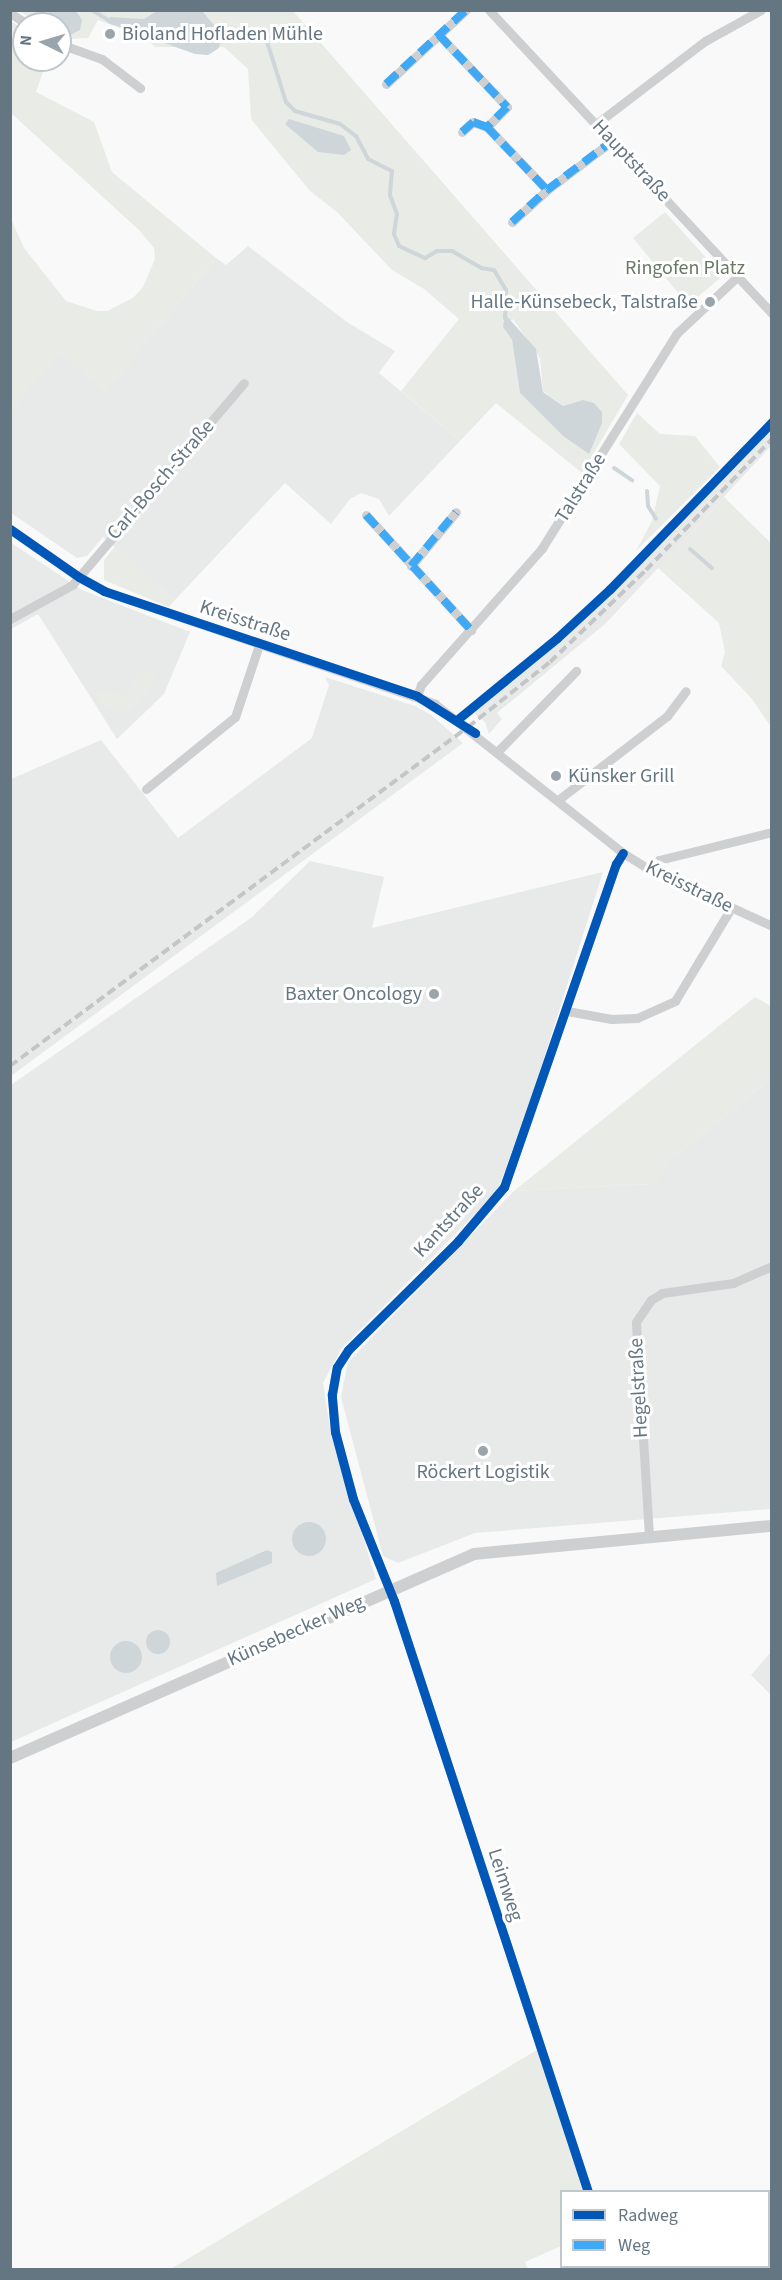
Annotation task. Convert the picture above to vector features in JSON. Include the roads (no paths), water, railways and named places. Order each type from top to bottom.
[{"type":"street","points":[[386,84],[466,10]]},
{"type":"street","name":"Hauptstraße","points":[[489,10],[771,314]]},
{"type":"street","points":[[596,124],[705,41],[761,10]]},
{"type":"street","points":[[439,35],[507,107],[487,127]]},
{"type":"street","points":[[72,48],[102,59],[140,88]]},
{"type":"street","points":[[462,132],[473,122],[487,127],[547,190]]},
{"type":"street","points":[[512,222],[547,190],[612,141]]},
{"type":"street","name":"Talstraße","points":[[417,696],[421,685],[542,548],[676,334],[738,276]]},
{"type":"street","name":"Carl-Bosch-Straße","points":[[10,619],[79,578],[244,384]]},
{"type":"street","points":[[411,566],[456,512]]},
{"type":"street","points":[[366,515],[471,630]]},
{"type":"street","name":"Kreisstraße","points":[[10,529],[79,578],[156,610],[417,696],[458,719],[623,853],[652,871],[771,926]]},
{"type":"street","points":[[146,789],[235,717],[259,645]]},
{"type":"street","points":[[498,751],[576,671]]},
{"type":"street","points":[[558,800],[667,716],[686,691]]},
{"type":"street","points":[[652,871],[659,860],[771,832]]},
{"type":"street","name":"Kantstraße","points":[[389,1591],[352,1499],[335,1432],[332,1381],[348,1350],[498,1196],[528,1125],[616,864],[623,853]]},
{"type":"street","points":[[567,1011],[611,1019],[637,1018],[675,1001],[731,908]]},
{"type":"street","name":"Hegelstraße","points":[[649,1536],[636,1322],[651,1300],[662,1293],[733,1283],[771,1266]]},
{"type":"street","name":"Künsebecker Weg","points":[[10,1758],[474,1554],[771,1526]]},
{"type":"street","name":"Leimweg","points":[[389,1591],[587,2190]]},
{"type":"waterway","points":[[92,10],[111,22]]},
{"type":"waterway","points":[[219,34],[249,31],[265,35],[286,102],[295,111],[340,124],[356,136],[368,159],[392,171],[390,195],[397,214],[394,234],[399,246],[425,258],[437,251],[452,251],[481,268],[494,270],[506,290],[505,318]]},
{"type":"waterway","points":[[614,468],[632,480]]},
{"type":"waterway","points":[[647,491],[648,506],[656,519]]},
{"type":"waterway","points":[[690,549],[712,568]]},
{"type":"railway","points":[[10,1066],[468,727],[550,662],[646,570],[772,439]]},
{"type":"place","name":"Bioland Hofladen Mühle","points":[[110,34]]},
{"type":"place","name":"Halle-Künsebeck, Talstraße","points":[[710,302]]},
{"type":"place","name":"Künsker Grill","points":[[556,776]]},
{"type":"place","name":"Baxter Oncology","points":[[434,994]]},
{"type":"place","name":"Röckert Logistik","points":[[483,1451]]},
{"type":"park label","name":"Ringofen Platz","points":[[685,268]]}]
